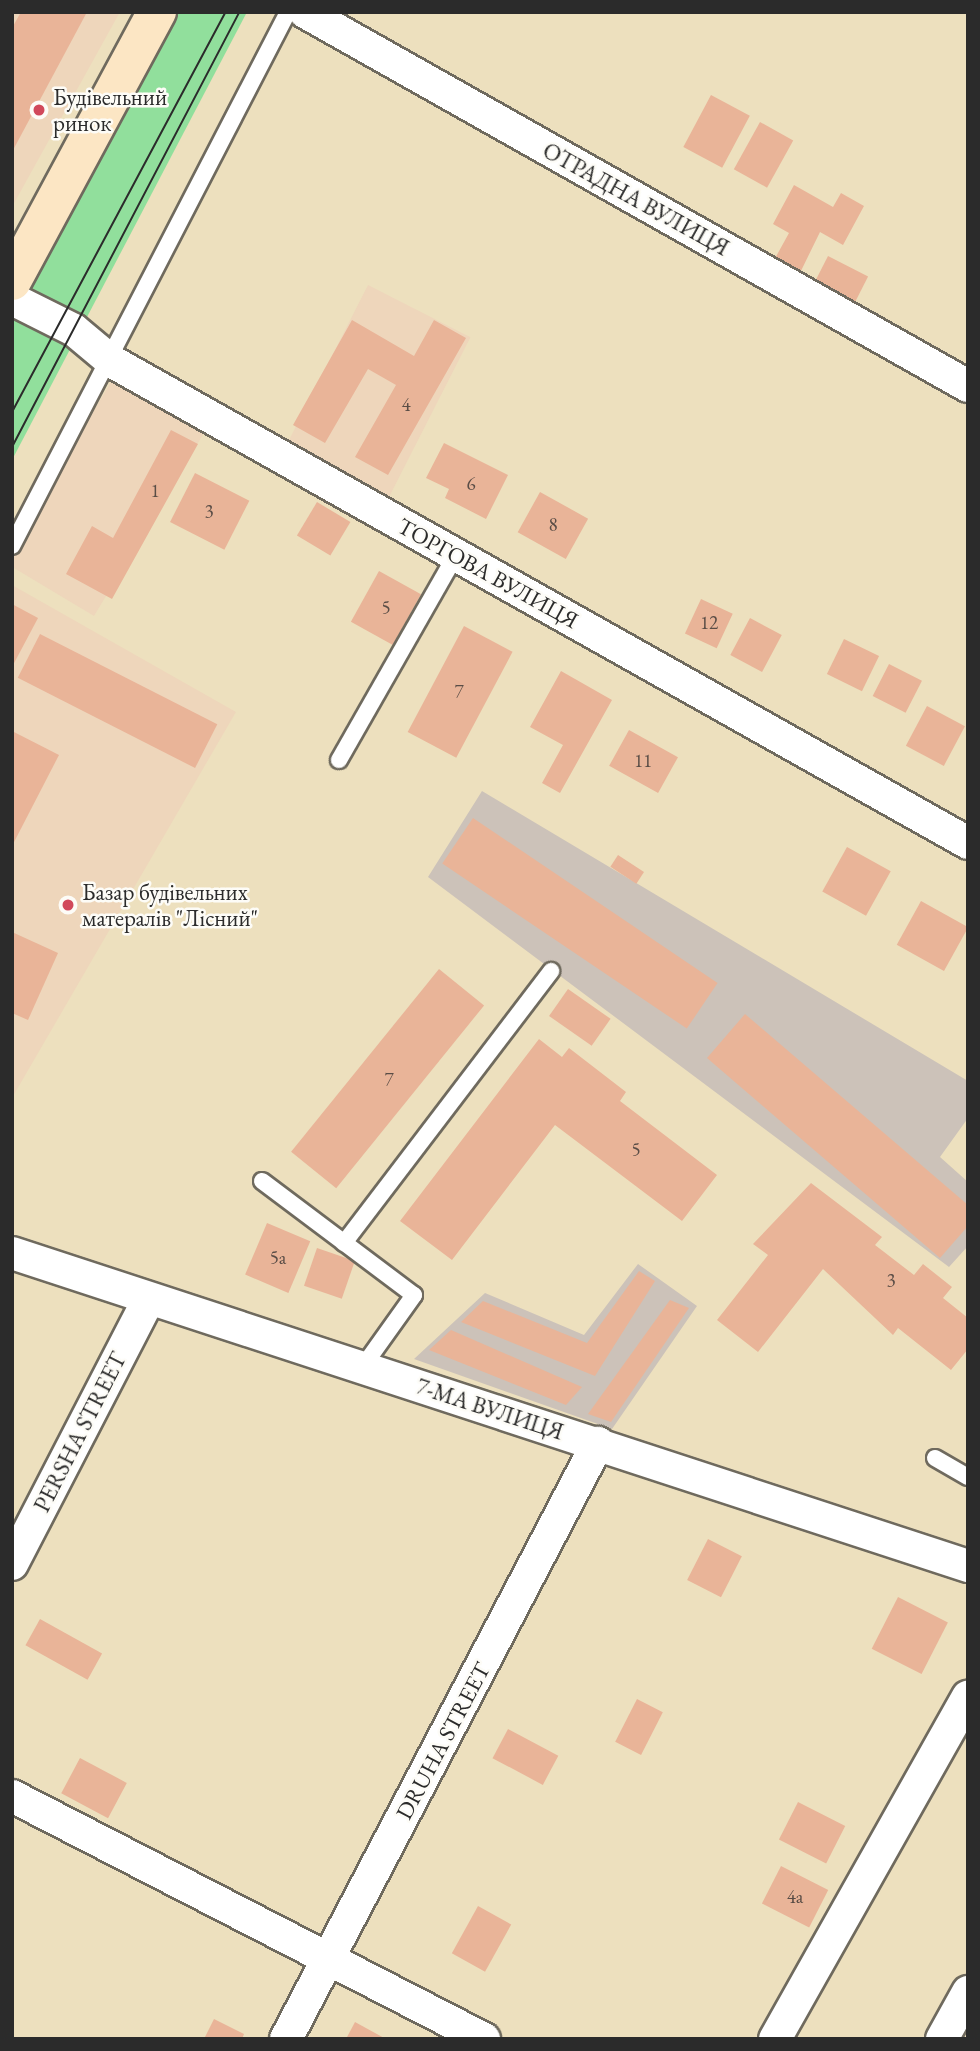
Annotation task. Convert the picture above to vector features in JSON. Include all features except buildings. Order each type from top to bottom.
[{"type":"main road","points":[[12,281],[157,12]]},
{"type":"street","name":"ОТРАДНА ВУЛИЦЯ","points":[[304,12],[968,386]]},
{"type":"street","name":"ТОРГОВА ВУЛИЦЯ","points":[[12,299],[74,330],[111,361],[968,843]]},
{"type":"street","name":"7-МА ВУЛИЦЯ","points":[[12,1253],[148,1300],[598,1443],[968,1566]]},
{"type":"street","name":"PERSHA STREET","points":[[12,1564],[148,1300]]},
{"type":"street","name":"DRUHA STREET","points":[[286,2039],[598,1443]]},
{"type":"street","points":[[775,2039],[968,1697]]},
{"type":"street","points":[[12,1796],[330,1957],[484,2039]]},
{"type":"street","points":[[942,2039],[968,1992]]},
{"type":"lane","points":[[12,546],[111,361],[288,12]]},
{"type":"lane","points":[[339,761],[456,555]]},
{"type":"lane","points":[[344,1243],[551,971]]},
{"type":"lane","points":[[262,1181],[414,1295],[362,1368]]},
{"type":"lane","points":[[935,1458],[968,1477]]},
{"type":"shaded area","name":"Будівельний ринок","points":[[12,12],[120,12],[12,207]]},
{"type":"shaded area","points":[[368,285],[470,337],[388,498],[286,446]]},
{"type":"shaded area","points":[[117,372],[208,427],[94,616],[12,567],[12,547]]},
{"type":"shaded area","name":"Базар будівельних матералів \"Лісний\"","points":[[12,585],[236,712],[12,1098]]},
{"type":"shaded area","points":[[482,791],[968,1081],[968,1118],[940,1157],[968,1182],[968,1246],[949,1267],[428,877]]},
{"type":"shaded area","points":[[638,1264],[697,1306],[612,1429],[414,1359],[485,1293],[584,1335]]},
{"type":"green space","points":[[172,12],[247,12],[12,460],[12,319]]},
{"type":"tram line","points":[[12,412],[226,12]]},
{"type":"tram line","points":[[12,447],[239,12]]},
{"type":"place","name":"Будівельний ринок","points":[[39,110]]},
{"type":"place","name":"Базар будівельних матералів \"Лісний\"","points":[[68,905]]}]
